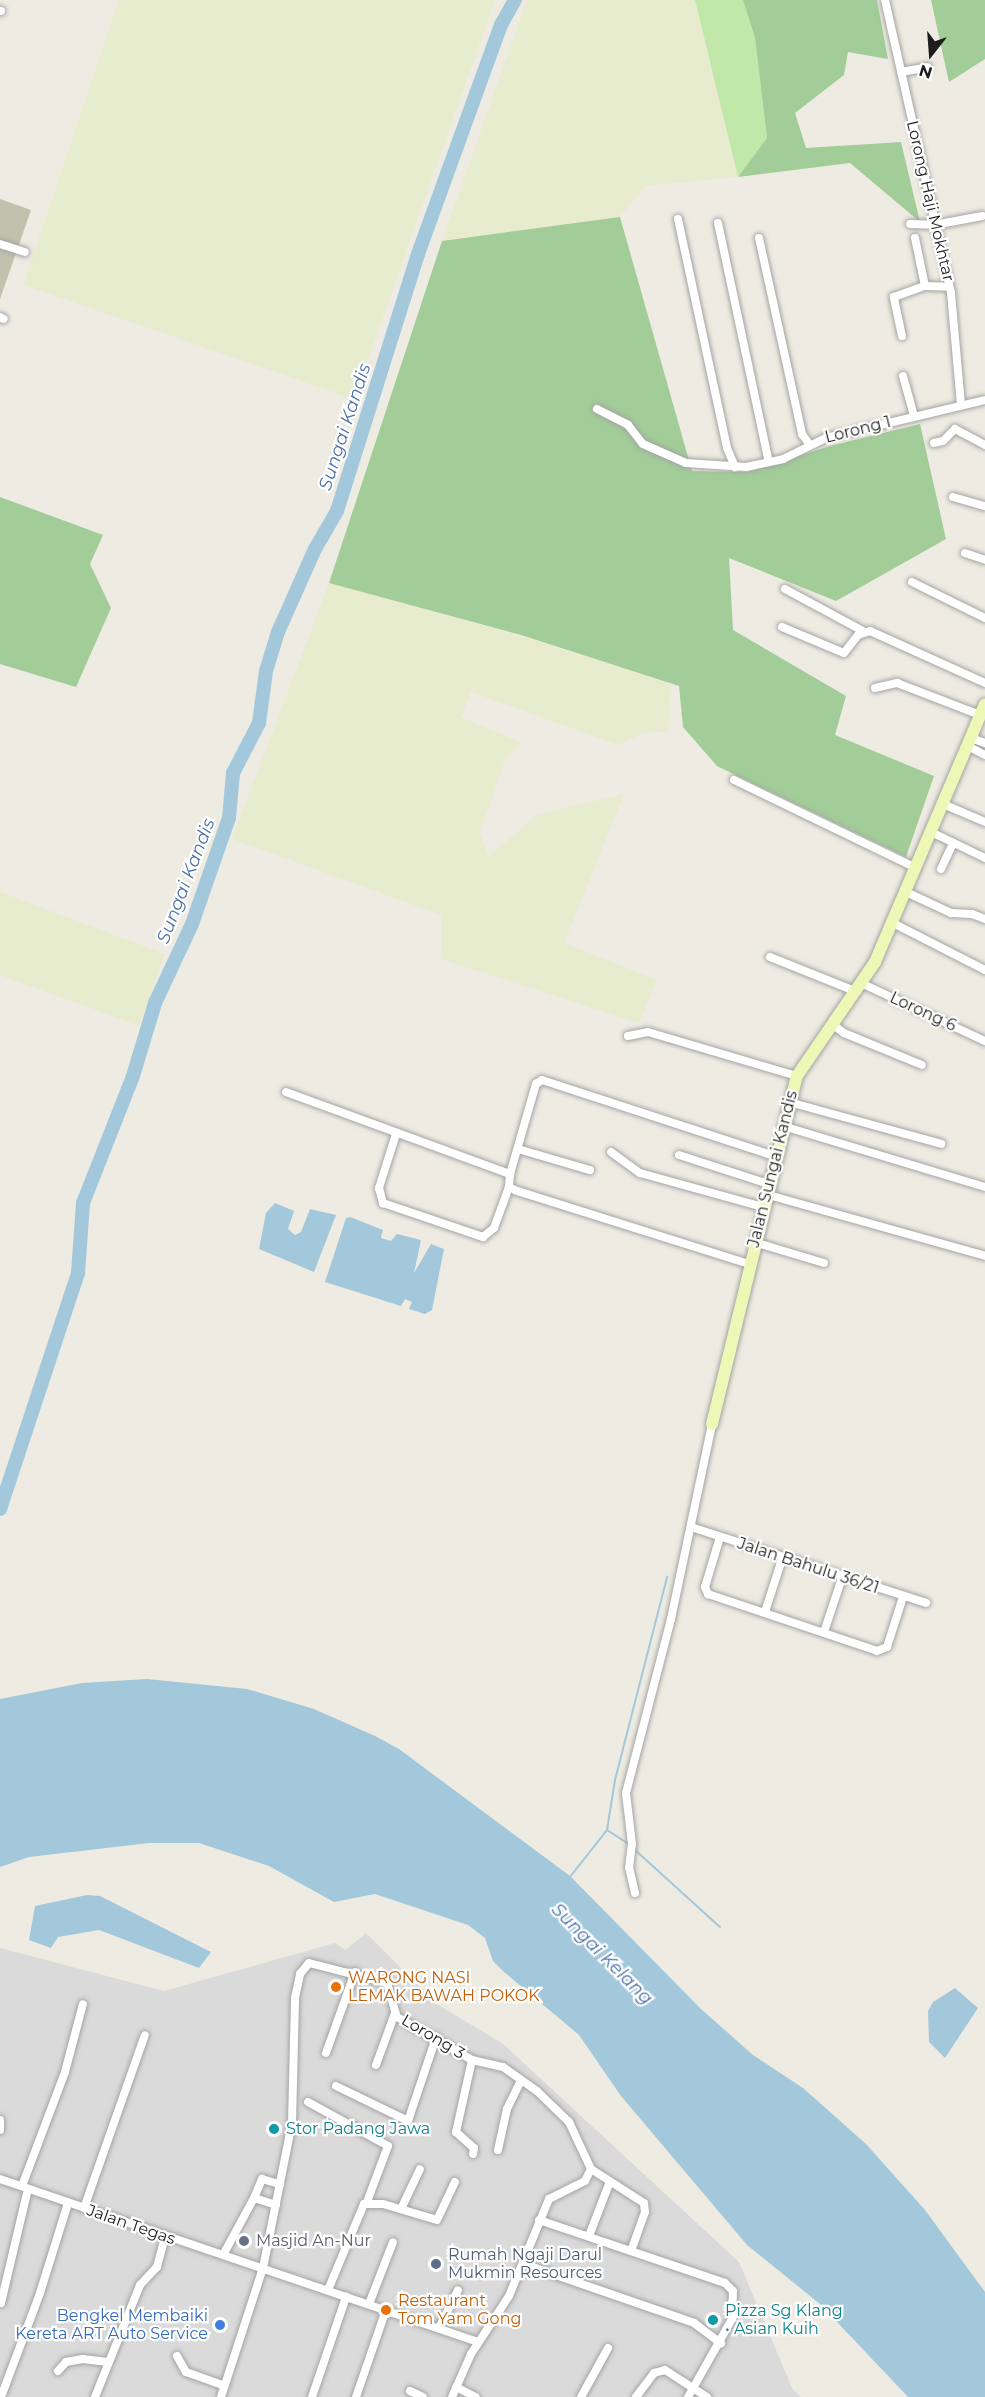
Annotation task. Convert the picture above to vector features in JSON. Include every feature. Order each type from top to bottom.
[{"type":"street","name":"Lorong Haji Mokhtar","points":[[885,0],[934,225],[950,287],[962,405]]},
{"type":"street","points":[[901,72],[928,67]]},
{"type":"street","points":[[910,224],[934,225],[982,216]]},
{"type":"street","points":[[678,219],[727,448],[735,467]]},
{"type":"street","points":[[718,223],[770,462]]},
{"type":"street","points":[[759,238],[802,434],[810,445]]},
{"type":"street","points":[[915,238],[925,286]]},
{"type":"street","points":[[0,244],[25,252]]},
{"type":"street","points":[[902,336],[894,297],[925,286],[950,287]]},
{"type":"street","points":[[903,376],[914,416]]},
{"type":"street","name":"Lorong 1","points":[[597,410],[628,425],[643,444],[686,463],[735,467],[770,462],[810,445],[914,416],[985,400]]},
{"type":"street","points":[[934,443],[943,441],[955,429],[985,445]]},
{"type":"street","points":[[953,497],[985,506]]},
{"type":"street","points":[[965,553],[985,560]]},
{"type":"street","points":[[912,582],[985,618]]},
{"type":"street","points":[[785,589],[863,631],[985,683]]},
{"type":"street","points":[[782,627],[844,653],[863,631]]},
{"type":"street","points":[[875,688],[897,683],[983,709]]},
{"type":"street","name":"Jalan Sungai Kandis","points":[[712,1424],[765,1195],[797,1076],[858,987],[893,923],[983,709]]},
{"type":"street","points":[[969,742],[985,743]]},
{"type":"street","points":[[969,742],[985,754]]},
{"type":"street","points":[[734,780],[916,868]]},
{"type":"street","points":[[943,804],[985,822]]},
{"type":"street","points":[[931,832],[985,858]]},
{"type":"street","points":[[941,869],[953,843]]},
{"type":"street","points":[[906,892],[951,913],[972,914],[985,920]]},
{"type":"street","points":[[893,923],[985,970]]},
{"type":"street","name":"Lorong 6","points":[[770,957],[858,987],[985,1041]]},
{"type":"street","points":[[832,1024],[844,1033],[922,1065]]},
{"type":"street","points":[[628,1036],[648,1032],[797,1076]]},
{"type":"street","points":[[396,1134],[380,1188],[383,1203],[483,1238],[494,1228],[508,1187],[536,1084],[549,1079],[775,1156]]},
{"type":"street","points":[[286,1092],[510,1174]]},
{"type":"street","points":[[789,1102],[940,1144]]},
{"type":"street","points":[[783,1126],[985,1187]]},
{"type":"street","points":[[518,1149],[590,1170]]},
{"type":"street","points":[[611,1152],[640,1173],[765,1195],[985,1256]]},
{"type":"street","points":[[679,1155],[765,1195]]},
{"type":"street","points":[[508,1187],[749,1264]]},
{"type":"street","points":[[754,1242],[824,1263]]},
{"type":"street","points":[[635,1893],[629,1856],[632,1844],[626,1793],[691,1527],[712,1424]]},
{"type":"street","name":"Jalan Bahulu 36/21","points":[[691,1527],[782,1559],[926,1603]]},
{"type":"street","points":[[720,1537],[706,1591],[824,1632],[883,1650],[903,1597]]},
{"type":"street","points":[[765,1612],[782,1559]]},
{"type":"street","points":[[824,1632],[842,1578]]},
{"type":"street","points":[[221,2397],[263,2268],[276,2205],[292,2123],[295,2084],[292,2034],[300,1974],[309,1963],[355,1972],[326,2053]]},
{"type":"street","name":"Lorong 3","points":[[355,1972],[387,1983],[395,2013],[472,2060],[502,2067],[521,2080],[568,2122],[591,2169]]},
{"type":"street","points":[[1,2303],[25,2188],[65,2072],[83,2004]]},
{"type":"street","points":[[376,2065],[395,2013]]},
{"type":"street","points":[[84,2208],[145,2035]]},
{"type":"street","points":[[336,2086],[408,2121],[436,2038]]},
{"type":"street","points":[[472,2060],[456,2132],[474,2148],[472,2154]]},
{"type":"street","points":[[498,2150],[507,2109],[521,2080]]},
{"type":"street","points":[[308,2103],[388,2146],[367,2202],[328,2290]]},
{"type":"street","points":[[0,2120],[0,2130]]},
{"type":"street","points":[[401,2209],[420,2169]]},
{"type":"street","points":[[452,2397],[478,2343],[499,2315],[524,2264],[549,2199],[585,2181],[591,2169],[609,2184],[640,2199],[646,2207],[632,2251]]},
{"type":"street","name":"Jalan Tegas","points":[[0,2179],[478,2343]]},
{"type":"street","points":[[223,2255],[262,2179],[280,2184]]},
{"type":"street","points":[[367,2202],[437,2220],[455,2182]]},
{"type":"street","points":[[589,2236],[609,2184]]},
{"type":"street","points":[[254,2198],[276,2205]]},
{"type":"street","points":[[1,2397],[40,2293],[68,2203]]},
{"type":"street","points":[[539,2220],[725,2283],[733,2290],[732,2319],[721,2343],[688,2397]]},
{"type":"street","points":[[95,2397],[140,2285],[157,2267],[165,2237]]},
{"type":"street","points":[[369,2304],[393,2242]]},
{"type":"street","points":[[524,2264],[694,2323],[721,2343]]},
{"type":"street","points":[[438,2328],[458,2290]]},
{"type":"street","points":[[312,2397],[346,2297]]},
{"type":"street","points":[[356,2397],[386,2310]]},
{"type":"street","points":[[580,2397],[608,2348]]},
{"type":"street","points":[[177,2356],[186,2372],[225,2386]]},
{"type":"street","points":[[58,2371],[66,2362],[83,2359],[108,2362]]},
{"type":"street","points":[[636,2397],[654,2373],[665,2370],[707,2397]]},
{"type":"street","points":[[456,2387],[476,2397]]},
{"type":"street","points":[[410,2391],[423,2397]]},
{"type":"shaded area","points":[[119,0],[495,0],[354,399],[23,285]]},
{"type":"shaded area","points":[[527,0],[695,0],[738,177],[646,186],[620,217],[442,241]]},
{"type":"shaded area","points":[[0,199],[31,210],[0,299]]},
{"type":"shaded area","points":[[329,583],[507,632],[671,684],[668,731],[643,733],[618,745],[471,692],[461,717],[522,743],[505,760],[480,833],[489,857],[536,815],[624,794],[564,943],[657,980],[639,1023],[441,959],[441,915],[232,839]]},
{"type":"shaded area","points":[[0,892],[165,954],[139,1026],[0,975]]},
{"type":"shaded area","points":[[366,1933],[438,2005],[502,2043],[739,2262],[793,2390],[801,2397],[0,2397],[0,1948],[164,1991],[335,1943],[346,1950]]},
{"type":"green space","points":[[695,0],[743,0],[755,38],[767,138],[738,177]]},
{"type":"green space","points":[[743,0],[877,0],[888,59],[848,52],[844,75],[795,113],[806,148],[901,142],[920,222],[850,163],[738,177],[767,138],[755,38]]},
{"type":"green space","points":[[931,0],[985,0],[985,59],[949,82]]},
{"type":"green space","points":[[620,217],[692,471],[748,472],[830,446],[920,424],[946,539],[836,601],[729,558],[733,630],[846,696],[835,735],[934,776],[906,857],[717,766],[683,727],[679,686],[521,635],[329,583],[442,241]]},
{"type":"green space","points":[[0,497],[103,535],[90,564],[111,608],[76,687],[0,664]]},
{"type":"water","points":[[275,1203],[294,1211],[288,1229],[295,1235],[301,1232],[310,1209],[336,1215],[314,1272],[259,1249],[266,1213]]},
{"type":"water","points":[[350,1217],[383,1230],[381,1238],[391,1241],[397,1234],[421,1240],[414,1273],[431,1244],[444,1249],[432,1310],[425,1314],[409,1309],[412,1302],[405,1299],[401,1306],[325,1282],[346,1218]]},
{"type":"water","name":"Sungai Kelang","points":[[147,1679],[247,1689],[314,1709],[375,1736],[399,1749],[570,1876],[701,2009],[753,2055],[803,2088],[866,2144],[925,2210],[985,2292],[985,2397],[908,2397],[820,2304],[747,2245],[621,2096],[579,2035],[503,1971],[493,1961],[485,1938],[468,1925],[375,1894],[334,1902],[269,1866],[199,1843],[149,1843],[29,1857],[0,1867],[0,1699],[82,1683]]},
{"type":"water","points":[[87,1895],[100,1896],[211,1952],[199,1968],[99,1930],[58,1937],[51,1948],[29,1940],[35,1906]]},
{"type":"water","points":[[955,1988],[978,2008],[945,2058],[929,2042],[928,2011],[933,2002]]},
{"type":"waterway","name":"Sungai Kandis","points":[[0,1509],[78,1273],[83,1203],[133,1076],[155,1003],[192,924],[229,818],[233,773],[259,723],[266,671],[278,632],[315,549],[337,511],[418,254],[501,25],[515,0]]},
{"type":"waterway","points":[[570,1877],[607,1830],[615,1780],[667,1577]]},
{"type":"waterway","points":[[607,1830],[630,1845]]},
{"type":"waterway","points":[[634,1849],[720,1927]]},
{"type":"place","name":"WARONG NASI LEMAK BAWAH POKOK","points":[[336,1987]]},
{"type":"place","name":"Stor Padang Jawa","points":[[274,2129]]},
{"type":"place","name":"Masjid An-Nur","points":[[244,2241]]},
{"type":"place","name":"Rumah Ngaji Darul Mukmin Resources","points":[[436,2264]]},
{"type":"place","name":"Restaurant Tom Yam Gong","points":[[386,2310]]},
{"type":"place","name":"Pizza Sg Klang • Asian Kuih","points":[[713,2320]]},
{"type":"place","name":"Bengkel Membaiki Kereta ART Auto Service","points":[[220,2325]]}]
